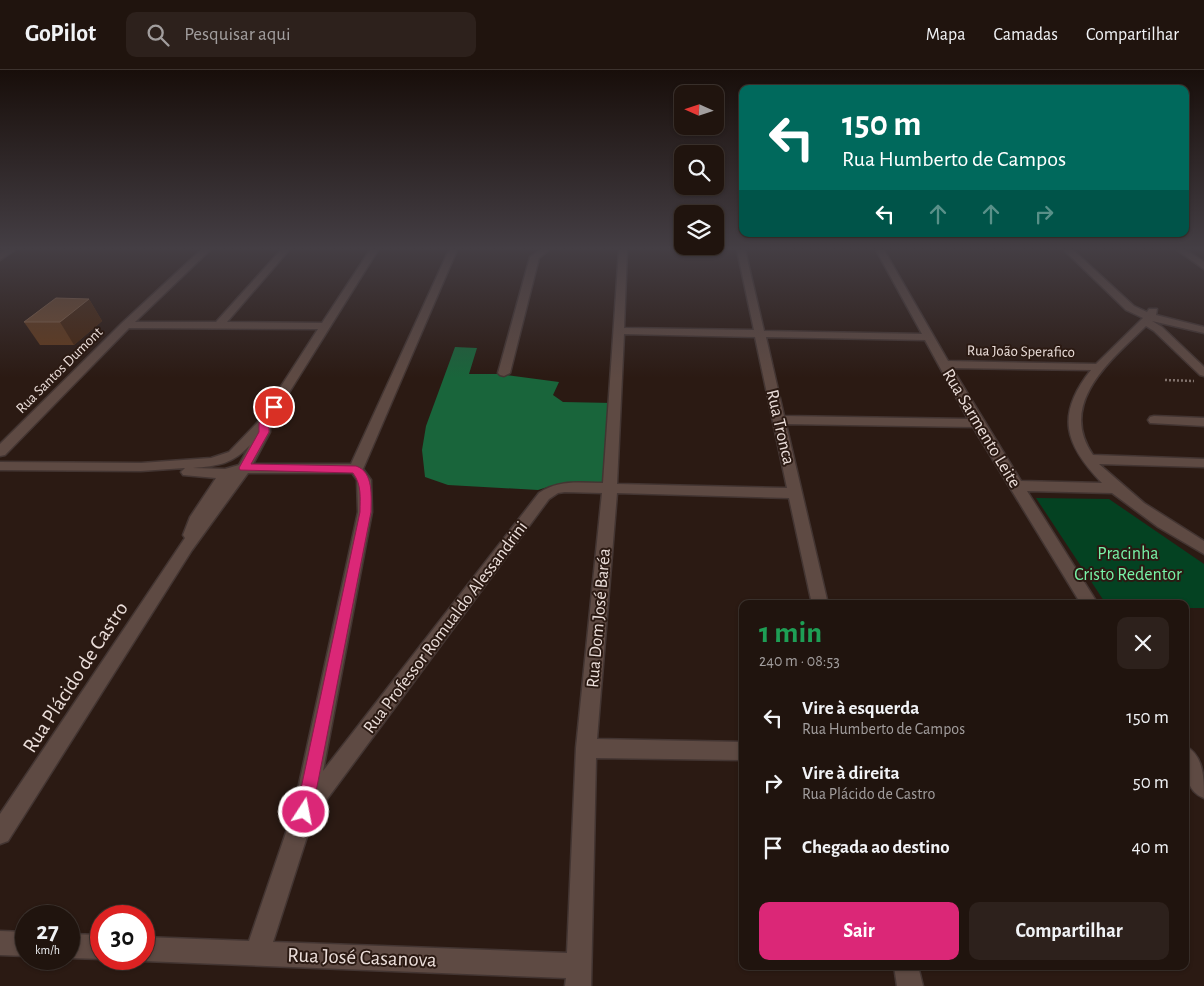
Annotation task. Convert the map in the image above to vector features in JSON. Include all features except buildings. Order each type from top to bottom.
[{"type":"street","name":"Rua Santos Dumont","points":[[0,452],[160,293]]},
{"type":"street","points":[[219,325],[248,293]]},
{"type":"street","name":"Rua Plácido de Castro","points":[[0,833],[187,546],[244,468],[264,432],[264,423],[345,293]]},
{"type":"street","points":[[356,469],[434,293]]},
{"type":"street","points":[[504,374],[525,293]]},
{"type":"street","name":"Rua Dom José Baréa","points":[[579,976],[586,748],[610,488],[621,293]]},
{"type":"street","name":"Rua Tronca","points":[[751,293],[819,600]]},
{"type":"street","name":"Rua Sarmento Leite","points":[[904,293],[977,423],[1088,600]]},
{"type":"street","points":[[1113,293],[1130,308],[1150,317],[1204,330]]},
{"type":"street","points":[[1150,317],[1097,367],[1077,401],[1073,419],[1077,437],[1089,459],[1116,488],[1146,512],[1204,548]]},
{"type":"street","points":[[1150,317],[1158,330],[1204,373]]},
{"type":"street","points":[[126,325],[325,326]]},
{"type":"street","points":[[619,331],[929,337]]},
{"type":"street","name":"Rua João Sperafico","points":[[944,364],[1097,367]]},
{"type":"street","points":[[779,420],[977,423]]},
{"type":"street","points":[[1154,420],[1204,422]]},
{"type":"street","points":[[0,466],[141,467],[223,460],[242,448],[253,432],[264,423]]},
{"type":"street","points":[[1089,459],[1204,463]]},
{"type":"street","points":[[141,467],[226,474],[244,468],[356,469]]},
{"type":"street","points":[[257,953],[304,812],[365,512],[364,480],[356,469]]},
{"type":"street","name":"Rua Plácido de Castro","points":[[187,546],[197,517],[226,474]]},
{"type":"street","points":[[1017,486],[1116,488]]},
{"type":"street","name":"Rua Professor Romualdo Alessandrini","points":[[304,812],[544,496],[554,489],[564,487],[796,493]]},
{"type":"street","points":[[586,748],[739,751]]},
{"type":"street","points":[[1189,764],[1204,788]]},
{"type":"street","points":[[0,943],[15,944]]},
{"type":"street","name":"Rua José Casanova","points":[[155,948],[257,953],[579,976]]},
{"type":"street","points":[[907,970],[910,986]]},
{"type":"path","points":[[1165,380],[1194,381]]},
{"type":"green space","points":[[455,347],[477,348],[469,374],[499,374],[559,382],[553,395],[563,402],[613,403],[607,486],[554,485],[538,490],[448,485],[425,477],[422,450],[426,426]]},
{"type":"green space","name":"Pracinha Cristo Redentor","points":[[1036,498],[1109,499],[1204,564],[1204,608],[1189,608],[1189,600],[1103,600]]},
{"type":"route","points":[[274,407],[264,423],[264,432],[244,468],[356,469],[364,480],[365,491],[365,512],[304,812]]}]
